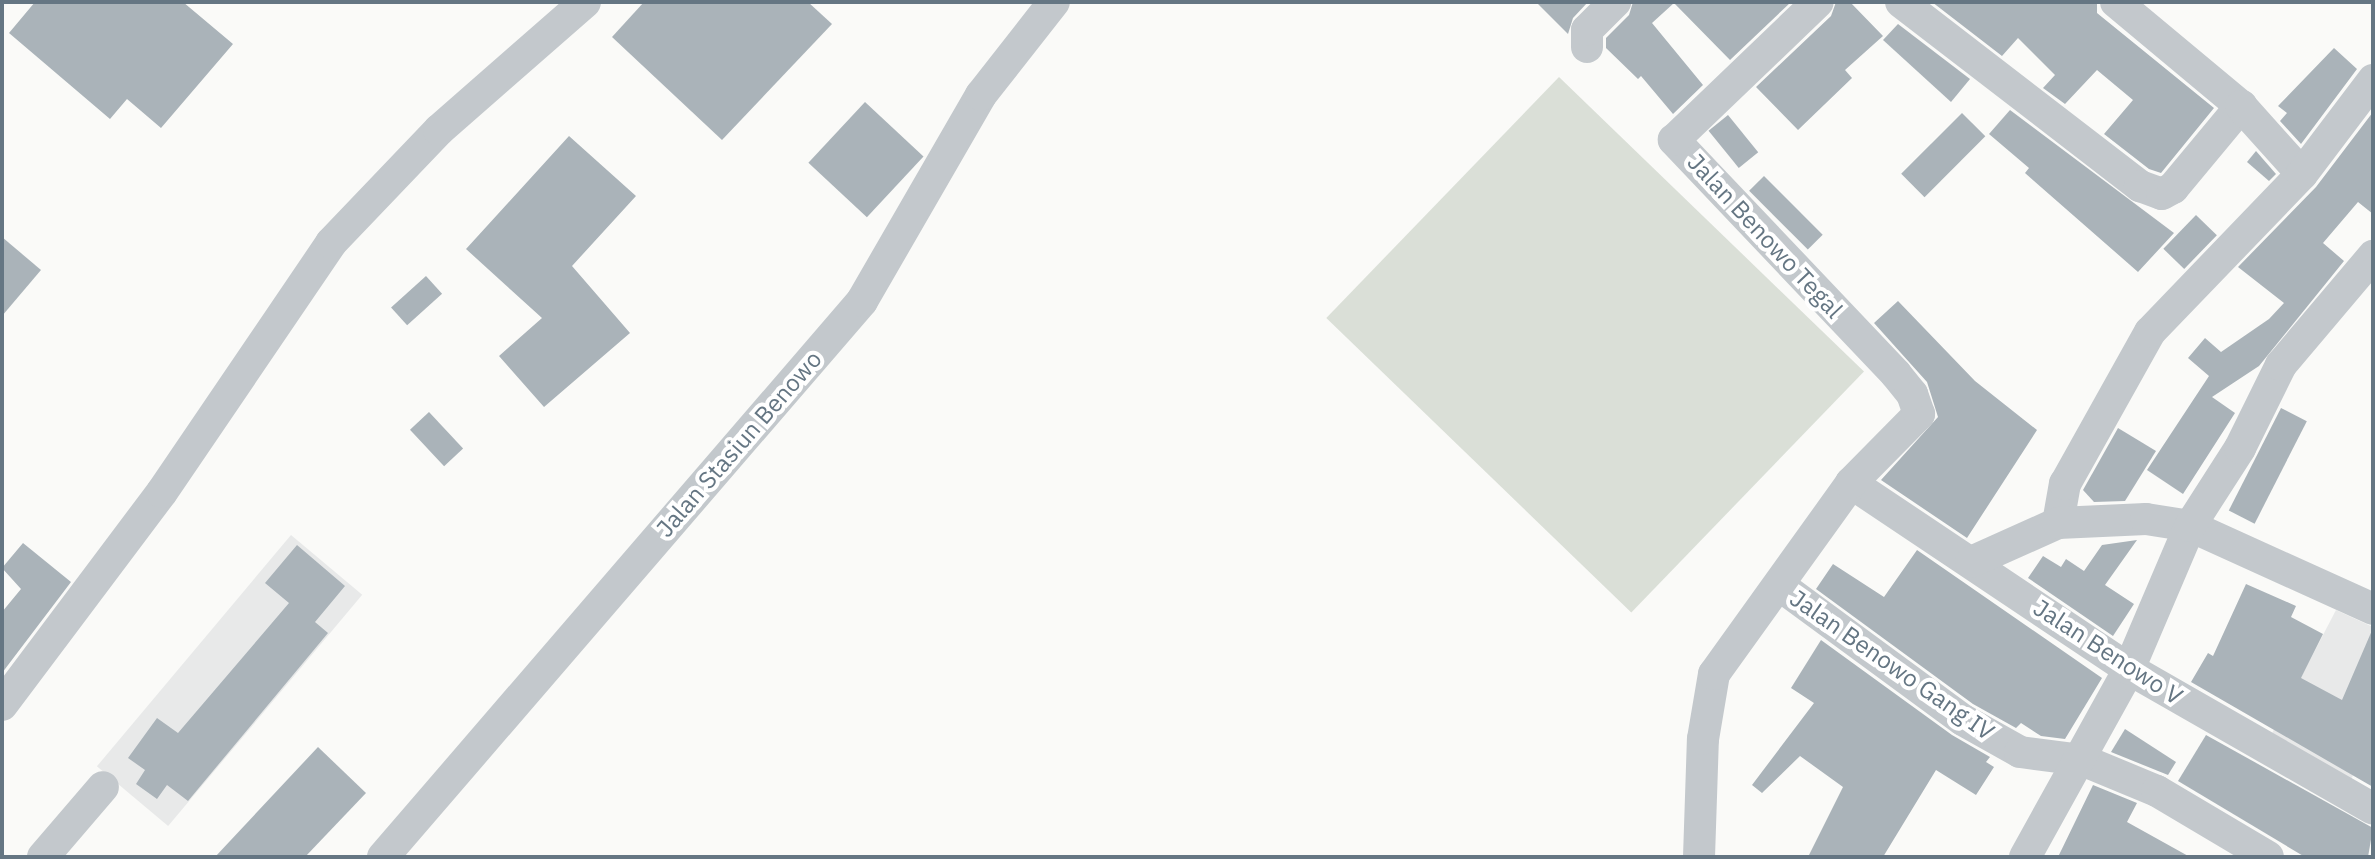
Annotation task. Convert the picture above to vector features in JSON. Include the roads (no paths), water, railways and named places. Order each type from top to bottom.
[{"type":"street","points":[[2,705],[162,492],[331,243],[429,139],[585,2]]},
{"type":"street","name":"Jalan Stasiun Benowo","points":[[383,857],[862,301],[981,95],[1054,2]]},
{"type":"street","points":[[1587,47],[1587,30],[1615,2]]},
{"type":"street","name":"Jalan Benowo Tegal","points":[[1818,2],[1674,140],[1912,394],[1919,414],[1851,483]]},
{"type":"street","points":[[1901,2],[2140,186],[2162,194],[2173,188],[2241,106]]},
{"type":"street","points":[[2116,2],[2241,106],[2302,174]]},
{"type":"street","points":[[2058,523],[2065,484],[2150,332],[2302,174],[2373,80]]},
{"type":"street","points":[[2025,857],[2082,760],[2129,669],[2190,526],[2240,448],[2281,365],[2373,256]]},
{"type":"street","points":[[1699,857],[1703,739],[1714,674],[1851,483]]},
{"type":"street","name":"Jalan Benowo V","points":[[1851,483],[2129,669],[2373,809]]},
{"type":"street","points":[[1971,562],[2058,523],[2146,519],[2190,526],[2373,609]]},
{"type":"street","name":"Jalan Benowo Gang IV","points":[[1779,585],[1963,720],[2020,752],[2082,760],[2157,791],[2268,857]]},
{"type":"street","points":[[43,857],[103,787]]}]
